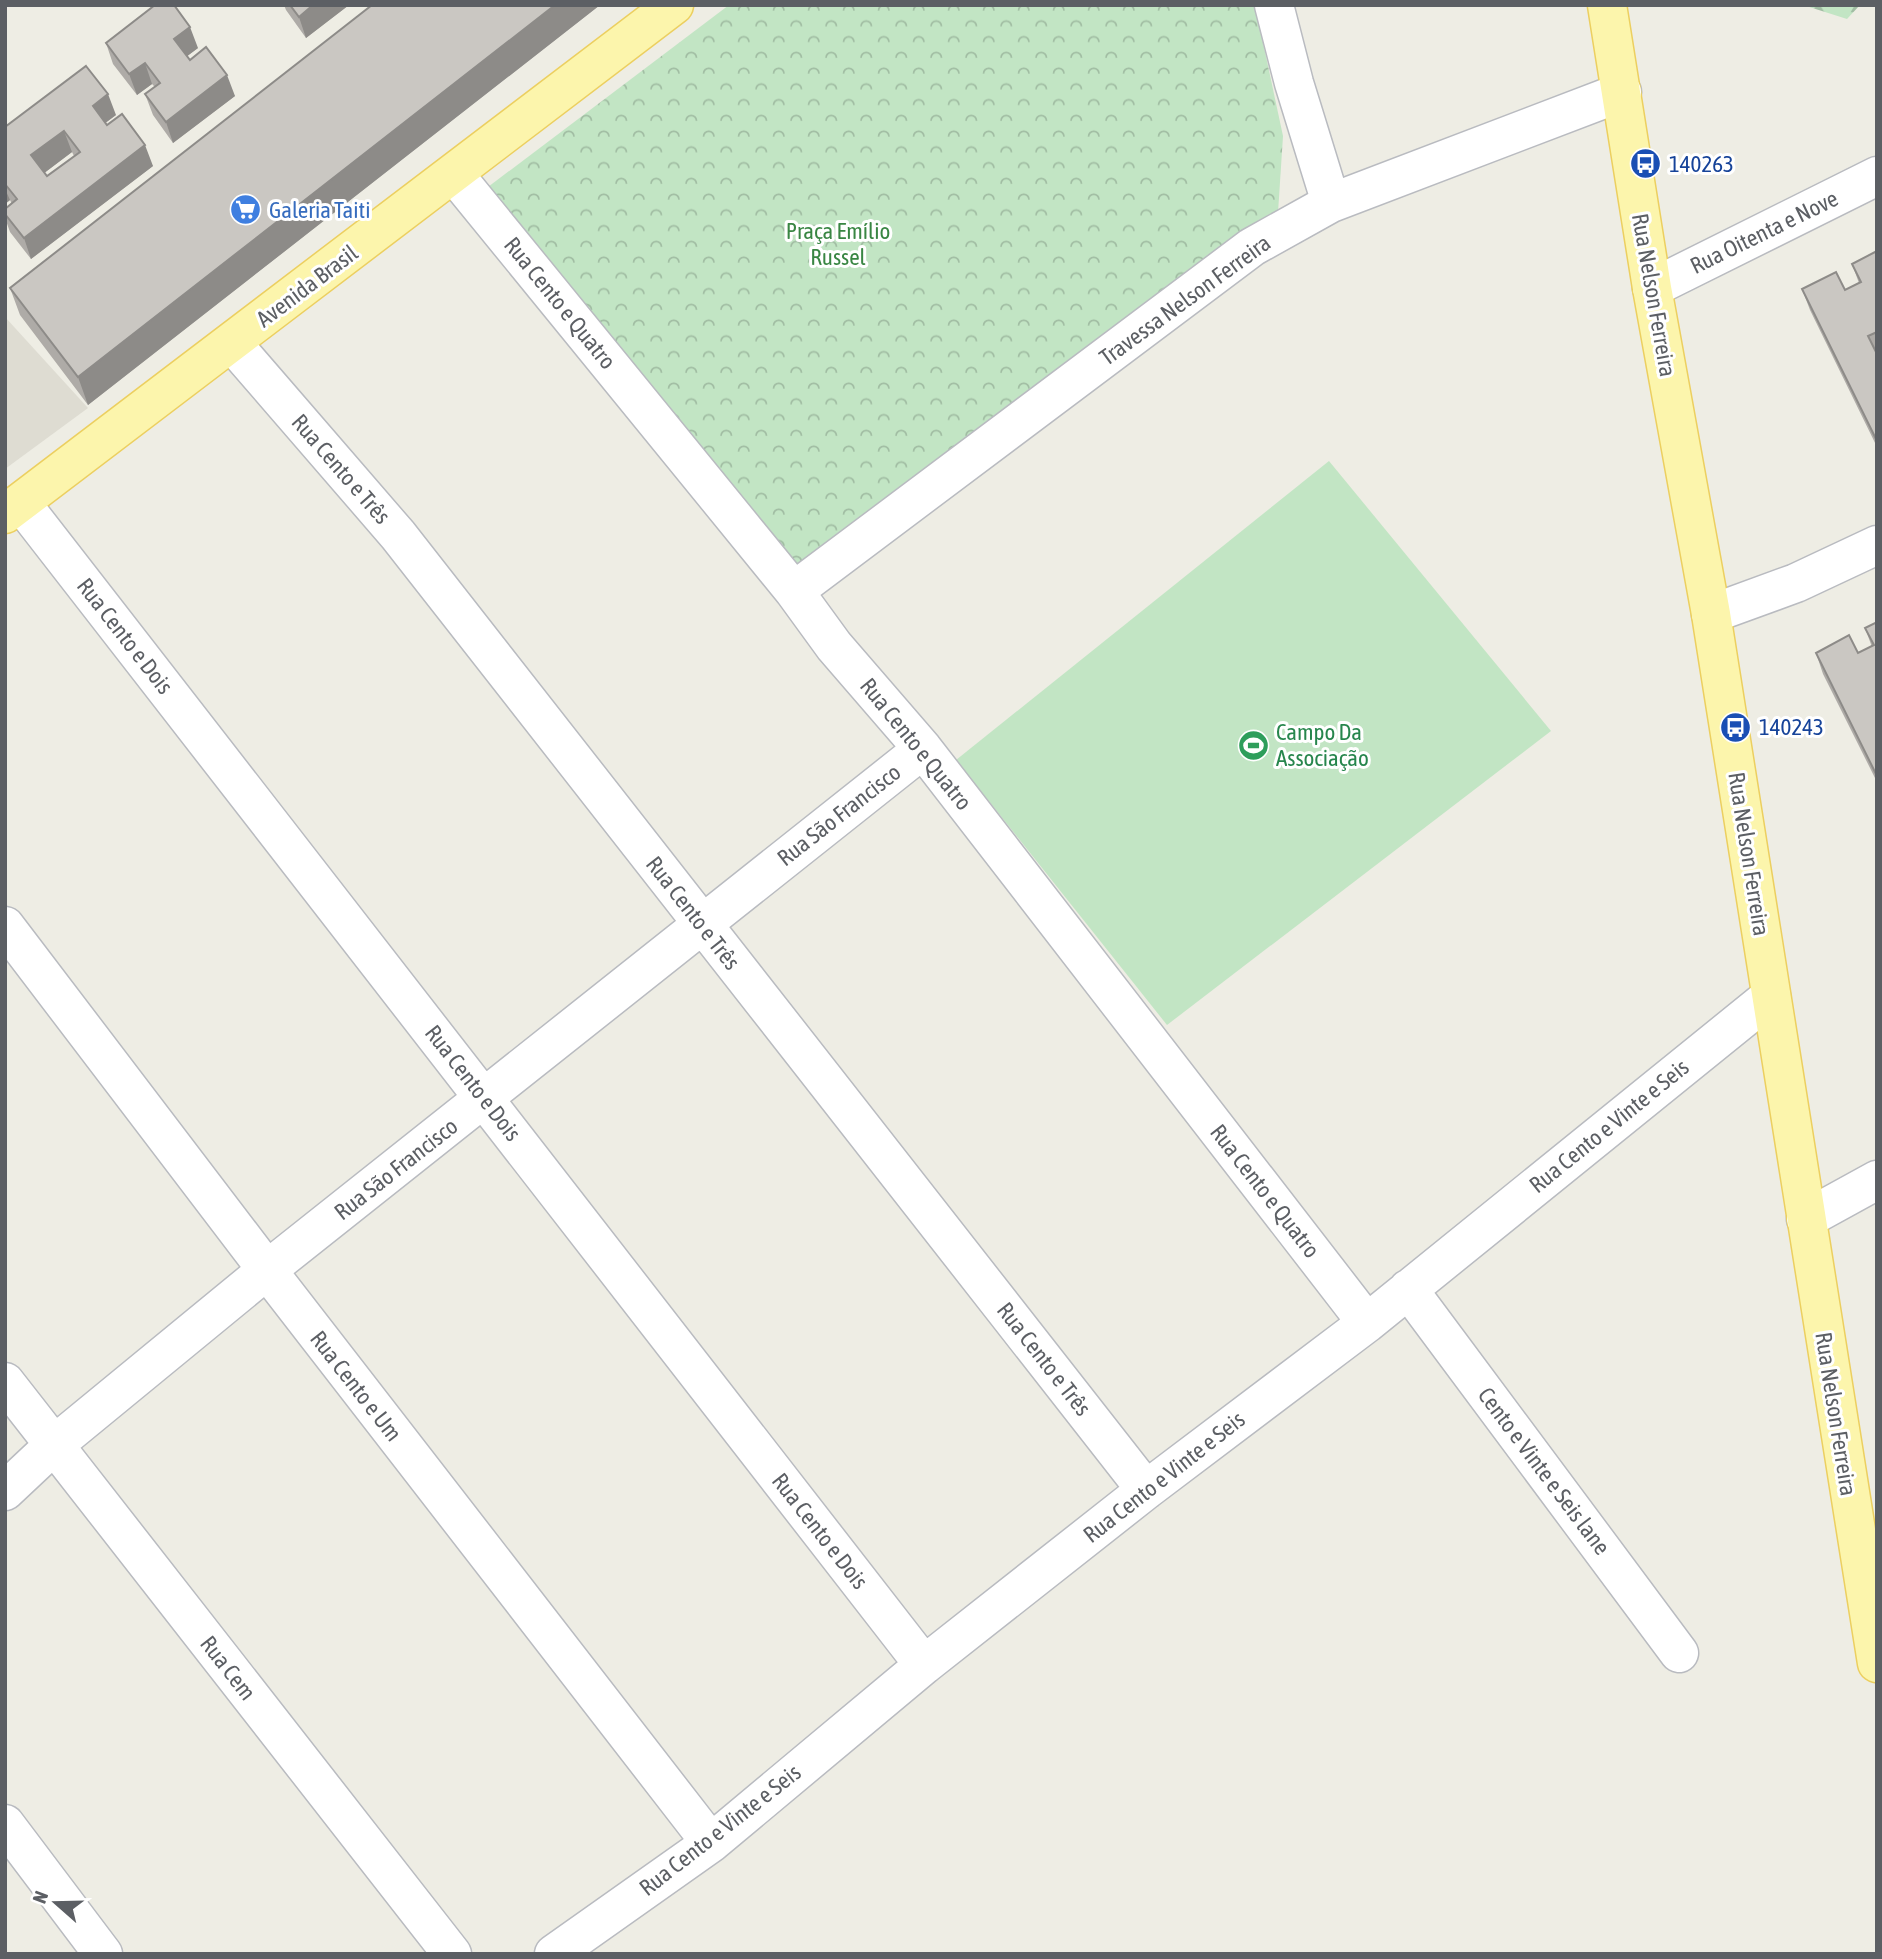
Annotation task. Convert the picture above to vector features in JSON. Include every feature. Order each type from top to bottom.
[{"type":"main road","name":"Avenida Brasil","points":[[13,508],[674,5]]},
{"type":"main road","name":"Rua Nelson Ferreira","points":[[1607,5],[1652,288],[1711,614],[1877,1663]]},
{"type":"street","points":[[1275,5],[1294,83],[1331,202]]},
{"type":"street","name":"Travessa Nelson Ferreira","points":[[794,592],[1252,247],[1331,202],[1622,92]]},
{"type":"street","name":"Rua Cento e Quatro","points":[[454,174],[794,592],[834,646],[923,749],[1367,1323]]},
{"type":"street","name":"Rua Oitenta e Nove","points":[[1652,288],[1877,177]]},
{"type":"street","name":"Rua Cento e Três","points":[[232,343],[398,535],[1146,1490]]},
{"type":"street","name":"Rua Cento e Dois","points":[[13,508],[485,1099],[924,1665]]},
{"type":"street","points":[[1711,614],[1796,583],[1877,545]]},
{"type":"street","name":"Rua São Francisco","points":[[5,1491],[54,1445],[267,1270],[923,749]]},
{"type":"street","name":"Rua Cento e Um","points":[[5,926],[267,1270],[711,1843]]},
{"type":"street","name":"Rua Cento e Vinte e Seis","points":[[554,1954],[711,1843],[924,1665],[1146,1490],[1367,1323],[1771,996]]},
{"type":"street","points":[[1806,1219],[1877,1180]]},
{"type":"street","name":"Cento e Vinte e Seis lane","points":[[1408,1289],[1679,1653]]},
{"type":"street","name":"Rua Cem","points":[[5,1382],[452,1954]]},
{"type":"street","points":[[5,1824],[103,1954]]},
{"type":"shaded area","points":[[5,317],[88,408],[5,469]]},
{"type":"green space","name":"Praça Emílio Russel","points":[[729,5],[1255,5],[1283,136],[1278,213],[797,572],[484,190]]},
{"type":"green space","points":[[1803,5],[1860,5],[1847,19]]},
{"type":"green space","name":"Campo Da Associação","points":[[1329,461],[1551,731],[1167,1025],[956,760]]},
{"type":"building","points":[[155,5],[174,5],[190,27],[174,39],[190,60],[206,47],[227,75],[166,122],[145,94],[160,83],[145,63],[129,74],[106,43]]},
{"type":"building","points":[[290,5],[313,5],[299,17]]},
{"type":"building","name":"Galeria Taiti","points":[[372,5],[555,5],[78,377],[10,288]]},
{"type":"building","points":[[86,66],[108,94],[93,106],[107,125],[122,114],[145,145],[24,238],[5,214],[5,209],[17,199],[5,184],[5,127]],"holes":[[[64,131],[80,152],[47,176],[31,155]]]},
{"type":"building","points":[[1877,251],[1877,332],[1868,336],[1877,354],[1877,441],[1802,289],[1836,272],[1845,290],[1861,282],[1852,264]]},
{"type":"building","points":[[1877,622],[1877,776],[1816,653],[1849,635],[1858,653],[1874,645],[1865,628]]},
{"type":"place","name":"140263","points":[[1646,164]]},
{"type":"place","name":"Galeria Taiti","points":[[246,210]]},
{"type":"place","name":"140243","points":[[1736,727]]},
{"type":"place","name":"Campo Da Associação","points":[[1253,745]]}]
